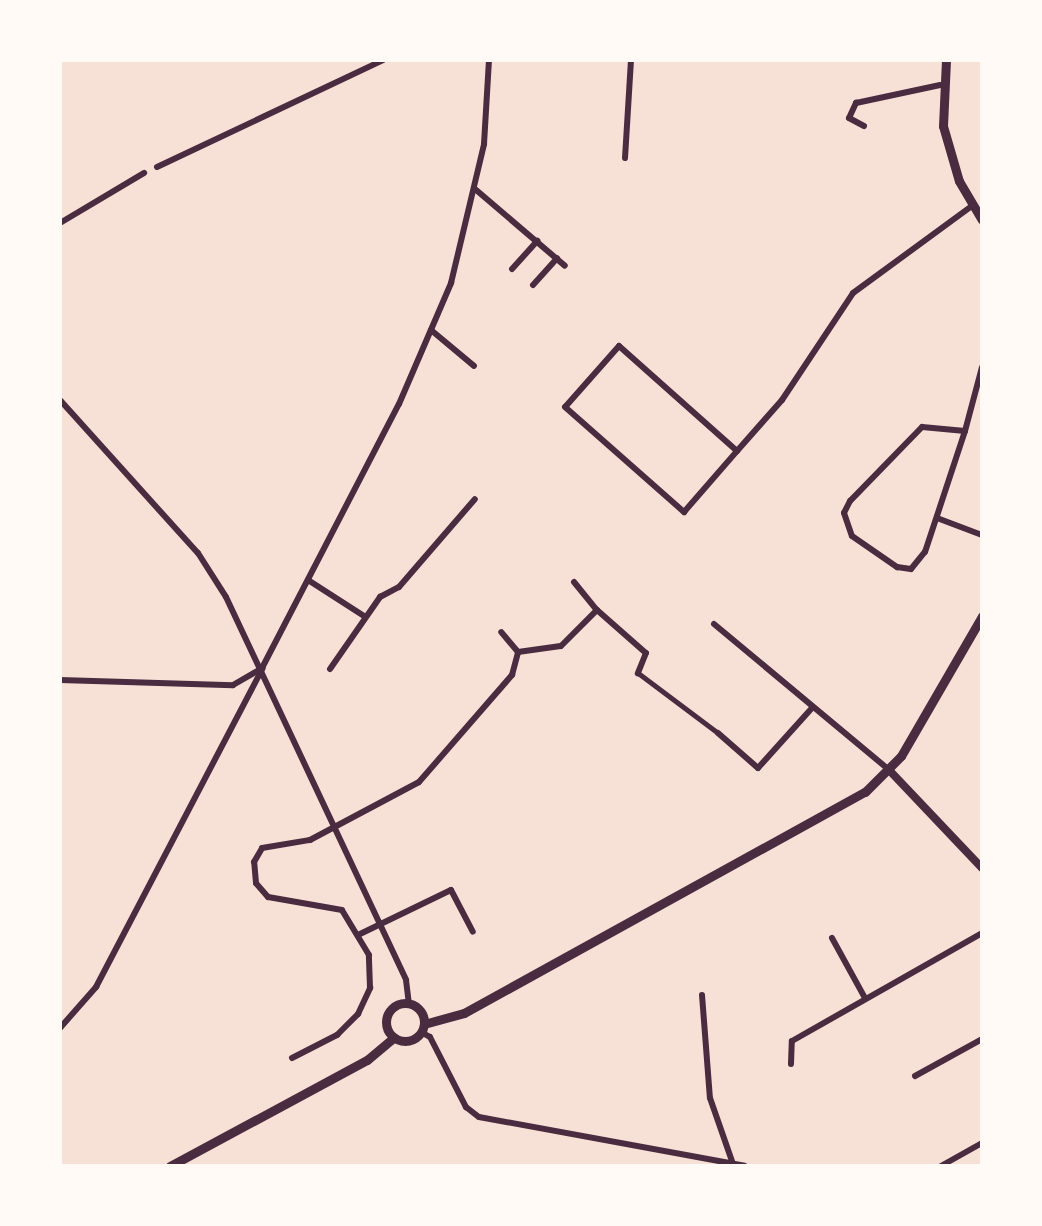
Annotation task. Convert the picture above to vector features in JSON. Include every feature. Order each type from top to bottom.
[{"type":"main road","points":[[946,60],[940,85],[951,157],[982,220]]},
{"type":"main road","points":[[394,1037],[411,1040],[422,1028],[464,1013],[821,821],[890,771],[982,616]]},
{"type":"main road","points":[[394,1037],[388,1015],[409,1004],[422,1028]]},
{"type":"main road","points":[[170,1166],[367,1060],[394,1037]]},
{"type":"street","points":[[157,167],[364,64],[383,60]]},
{"type":"street","points":[[60,1028],[96,987],[308,580],[431,330],[475,189],[489,60]]},
{"type":"street","points":[[625,158],[631,60]]},
{"type":"street","points":[[864,126],[848,118],[856,103],[940,85]]},
{"type":"street","points":[[60,223],[144,173]]},
{"type":"street","points":[[475,189],[565,266]]},
{"type":"street","points":[[737,451],[619,346],[565,406],[684,512],[782,400],[853,293],[972,206]]},
{"type":"street","points":[[512,270],[537,241]]},
{"type":"street","points":[[533,285],[557,258]]},
{"type":"street","points":[[431,330],[474,366]]},
{"type":"street","points":[[964,431],[922,426],[844,513],[852,536],[897,567],[911,568],[936,518],[964,431],[982,367]]},
{"type":"street","points":[[60,400],[198,553],[262,668],[336,826],[406,980],[409,1004]]},
{"type":"street","points":[[330,669],[364,616],[398,587],[474,499]]},
{"type":"street","points":[[936,518],[982,536]]},
{"type":"street","points":[[308,580],[364,616]]},
{"type":"street","points":[[574,582],[597,610],[646,653],[638,673],[758,768],[813,707]]},
{"type":"street","points":[[518,652],[560,646],[597,610]]},
{"type":"street","points":[[714,624],[890,771],[982,868]]},
{"type":"street","points":[[501,632],[518,652]]},
{"type":"street","points":[[292,1058],[336,1035],[358,1014],[370,988],[369,955],[360,934],[342,910],[268,897],[256,883],[254,862],[262,848],[310,840],[418,782],[512,675],[518,652]]},
{"type":"street","points":[[60,680],[234,685],[262,668]]},
{"type":"street","points":[[360,934],[451,890],[473,932]]},
{"type":"street","points":[[791,1064],[792,1041],[982,933]]},
{"type":"street","points":[[832,938],[864,998]]},
{"type":"street","points":[[702,995],[710,1098],[733,1162]]},
{"type":"street","points":[[422,1028],[466,1107],[480,1117],[745,1166]]},
{"type":"street","points":[[915,1076],[982,1039]]},
{"type":"street","points":[[941,1166],[982,1143]]}]
